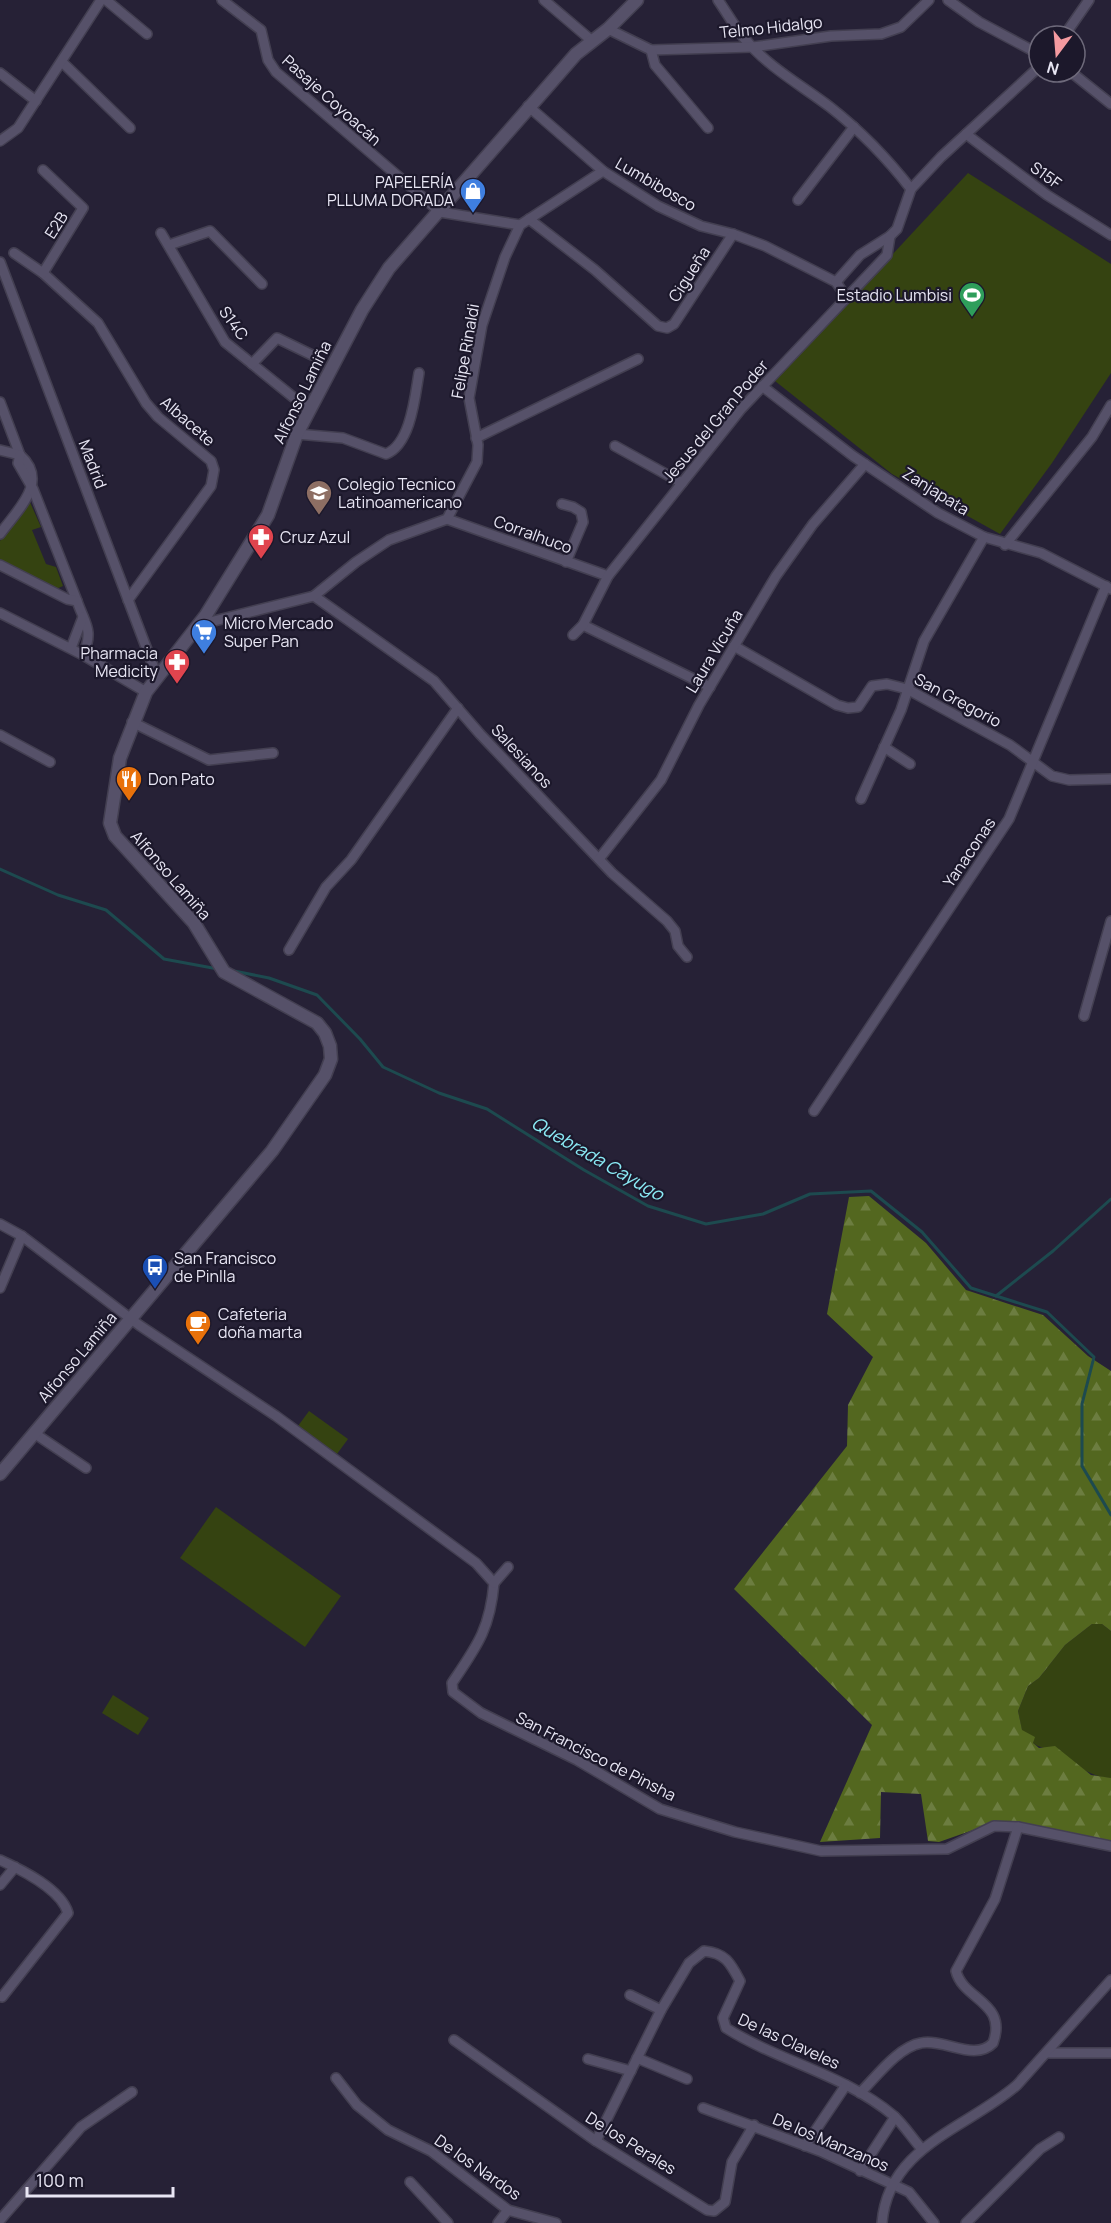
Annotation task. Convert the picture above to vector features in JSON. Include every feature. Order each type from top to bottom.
[{"type":"street","points":[[0,141],[18,128],[101,0]]},
{"type":"street","points":[[106,0],[147,34]]},
{"type":"street","name":"Pasaje Coyoacán","points":[[222,0],[261,30],[268,60],[276,72],[440,212]]},
{"type":"street","points":[[544,0],[591,40]]},
{"type":"street","name":"Alfonso Lamiña","points":[[0,1474],[272,1150],[325,1076],[331,1059],[325,1033],[317,1023],[221,968],[194,923],[116,836],[110,823],[112,797],[120,758],[132,722],[146,692],[198,625],[268,515],[297,434],[310,407],[362,310],[389,268],[440,212],[528,106],[591,40],[608,29],[638,0]]},
{"type":"street","points":[[718,0],[753,47],[783,75],[854,127],[886,158],[911,189]]},
{"type":"street","name":"Telmo Hidalgo","points":[[608,29],[651,50],[753,47],[831,36],[881,34],[901,27],[929,0]]},
{"type":"street","points":[[948,0],[979,22],[1027,48]]},
{"type":"street","points":[[1072,24],[1089,0]]},
{"type":"street","points":[[651,50],[655,65],[708,128]]},
{"type":"street","points":[[62,62],[130,128]]},
{"type":"street","points":[[0,73],[36,101]]},
{"type":"street","name":"Jesus del Gran Poder","points":[[836,282],[860,255],[897,229],[911,189],[1027,78]]},
{"type":"street","points":[[1087,83],[1110,100]]},
{"type":"street","name":"Lumbibosco","points":[[528,106],[603,171],[658,206],[701,226],[733,234],[765,246],[836,282],[846,297]]},
{"type":"street","points":[[798,200],[854,127]]},
{"type":"street","name":"S15F","points":[[966,134],[1047,195],[1111,235]]},
{"type":"street","name":"E2B","points":[[43,170],[82,208],[43,273]]},
{"type":"street","points":[[440,212],[520,225],[603,171]]},
{"type":"street","name":"Cigueña","points":[[529,219],[595,270],[658,326],[667,327],[674,324],[733,234]]},
{"type":"street","name":"Felipe Rinaldi","points":[[447,519],[477,462],[476,438],[469,398],[482,325],[505,257],[520,225]]},
{"type":"street","points":[[168,245],[210,231],[262,284]]},
{"type":"street","name":"S14C","points":[[161,233],[225,342],[310,407]]},
{"type":"street","name":"Jesus del Gran Poder","points":[[573,635],[583,626],[608,576],[741,409],[887,255],[890,236]]},
{"type":"street","name":"Albacete","points":[[14,253],[43,273],[98,323],[146,403],[158,417],[211,461],[214,470],[211,486],[128,600]]},
{"type":"street","name":"Madrid","points":[[0,262],[158,676]]},
{"type":"street","points":[[252,364],[277,338],[312,355]]},
{"type":"street","points":[[476,438],[638,359]]},
{"type":"street","points":[[297,434],[342,438],[386,454],[391,452],[408,428],[419,373]]},
{"type":"street","name":"Zanjapata","points":[[762,386],[865,464],[938,513],[984,537],[1005,545],[1041,553],[1109,588]]},
{"type":"street","points":[[0,402],[20,455],[18,463],[33,489],[83,617],[88,624],[90,633],[83,655]]},
{"type":"street","points":[[1005,545],[1092,437],[1111,406]]},
{"type":"street","points":[[615,446],[682,483]]},
{"type":"street","points":[[0,450],[20,455]]},
{"type":"street","name":"Laura Vicuña","points":[[599,860],[662,780],[710,687],[776,576],[813,524],[865,464]]},
{"type":"street","points":[[0,534],[33,489]]},
{"type":"street","points":[[562,504],[581,512],[583,522],[566,562]]},
{"type":"street","points":[[198,625],[314,596],[356,562],[390,540],[447,519]]},
{"type":"street","name":"Corralhuco","points":[[447,519],[608,576]]},
{"type":"street","points":[[861,799],[908,689],[924,641],[984,537]]},
{"type":"street","points":[[0,565],[77,602]]},
{"type":"street","name":"Yanaconas","points":[[814,1111],[1010,819],[1109,588]]},
{"type":"street","name":"Salesianos","points":[[314,596],[434,681],[599,860],[667,921],[675,932],[678,946],[687,957]]},
{"type":"street","points":[[0,613],[71,648],[146,692]]},
{"type":"street","points":[[71,648],[83,617]]},
{"type":"street","points":[[583,626],[710,687]]},
{"type":"street","name":"San Gregorio","points":[[734,646],[837,705],[848,708],[858,707],[872,686],[879,684],[908,689],[1034,761],[1042,771],[1061,778],[1085,781],[1111,779]]},
{"type":"street","points":[[289,950],[326,887],[351,860],[458,708]]},
{"type":"street","points":[[132,722],[209,760],[273,753]]},
{"type":"street","points":[[0,735],[50,762]]},
{"type":"street","points":[[884,747],[910,764]]},
{"type":"street","points":[[1084,1016],[1111,921]]},
{"type":"street","points":[[0,1224],[22,1236],[132,1318],[276,1416],[476,1563],[494,1583],[508,1567]]},
{"type":"street","points":[[0,1288],[22,1236]]},
{"type":"street","points":[[34,1433],[86,1468]]},
{"type":"street","name":"San Francisco de Pinsha","points":[[494,1583],[491,1613],[482,1638],[452,1683],[453,1692],[481,1713],[578,1760],[660,1809],[735,1832],[821,1851],[947,1849],[994,1826],[1018,1827],[1111,1846]]},
{"type":"street","points":[[860,2093],[898,2055],[920,2043],[980,2050],[993,2043],[995,2022],[990,2008],[959,1984],[957,1971],[995,1899],[1018,1827]]},
{"type":"street","points":[[0,1860],[15,1867],[57,1895],[66,1904],[68,1913],[2,1997]]},
{"type":"street","points":[[0,1885],[15,1867]]},
{"type":"street","name":"De las Claveles","points":[[596,2141],[661,2010],[688,1963],[704,1951],[720,1953],[740,1981],[723,2018],[726,2028],[743,2039],[813,2068],[860,2093],[894,2117],[921,2148]]},
{"type":"street","points":[[882,2223],[886,2196],[921,2148],[1002,2098],[1048,2053],[1111,1980]]},
{"type":"street","points":[[630,1995],[661,2010]]},
{"type":"street","name":"De los Perales","points":[[454,2040],[596,2141],[701,2207],[714,2211],[724,2202],[732,2162],[754,2125]]},
{"type":"street","points":[[1048,2053],[1111,2053]]},
{"type":"street","points":[[637,2058],[687,2079]]},
{"type":"street","points":[[588,2059],[630,2071]]},
{"type":"street","name":"De los Nardos","points":[[336,2078],[357,2105],[388,2130],[431,2151],[508,2210],[540,2216],[556,2223]]},
{"type":"street","points":[[805,2146],[846,2085]]},
{"type":"street","points":[[0,2220],[81,2127],[132,2092]]},
{"type":"street","name":"De los Manzanos","points":[[703,2108],[754,2125],[909,2192],[934,2223]]},
{"type":"street","points":[[860,2171],[894,2117]]},
{"type":"street","points":[[966,2223],[1040,2149],[1059,2137]]},
{"type":"street","points":[[410,2182],[448,2223]]},
{"type":"street","points":[[498,2223],[508,2210]]},
{"type":"green space","name":"Estadio Lumbisi","points":[[968,173],[1111,264],[1111,373],[1052,463],[1000,534],[892,474],[775,381]]},
{"type":"green space","points":[[29,500],[41,527],[32,530],[46,564],[56,567],[63,586],[56,589],[0,560],[0,541]]},
{"type":"green space","points":[[869,1196],[926,1243],[966,1290],[1043,1315],[1088,1356],[1111,1371],[1111,1631],[1102,1624],[1092,1624],[1065,1645],[1039,1678],[1028,1686],[1018,1711],[1022,1730],[1035,1737],[1033,1743],[1039,1748],[1055,1746],[1091,1775],[1111,1778],[1111,1842],[993,1823],[939,1842],[928,1841],[921,1794],[881,1792],[880,1838],[820,1842],[872,1725],[734,1589],[847,1446],[848,1405],[873,1357],[827,1314],[849,1197]]},
{"type":"green space","points":[[309,1411],[348,1439],[337,1454],[298,1426]]},
{"type":"green space","points":[[216,1507],[341,1596],[305,1647],[180,1558]]},
{"type":"green space","points":[[1092,1624],[1102,1624],[1111,1631],[1111,1778],[1094,1775],[1058,1754],[1035,1745],[1034,1737],[1022,1731],[1018,1711],[1028,1686],[1039,1678],[1065,1645]]},
{"type":"green space","points":[[113,1695],[149,1718],[138,1735],[102,1713]]},
{"type":"waterway","name":"Quebrada Cayugo","points":[[0,869],[58,895],[106,910],[164,959],[218,969]]},
{"type":"waterway","name":"Quebrada Cayugo","points":[[234,971],[269,978],[317,995],[360,1039],[383,1067],[439,1093],[487,1109],[584,1170],[648,1206],[706,1224],[763,1214],[810,1194],[871,1191],[922,1232],[971,1288],[1047,1312],[1094,1357],[1082,1404],[1082,1466],[1111,1515]]},
{"type":"waterway","points":[[996,1296],[1053,1251],[1111,1199]]},
{"type":"place","name":"PAPELERÍA PLLUMA DORADA","points":[[473,214]]},
{"type":"place","name":"Estadio Lumbisi","points":[[972,318]]},
{"type":"place","name":"Colegio Tecnico Latinoamericano","points":[[319,516]]},
{"type":"place","name":"Cruz Azul","points":[[261,560]]},
{"type":"place","name":"Micro Mercado Super Pan","points":[[204,655]]},
{"type":"place","name":"Pharmacia Medicity","points":[[177,685]]},
{"type":"place","name":"Don Pato","points":[[129,802]]},
{"type":"place","name":"San Francisco de Pinlla","points":[[155,1290]]},
{"type":"place","name":"Cafeteria doña marta","points":[[198,1346]]}]
